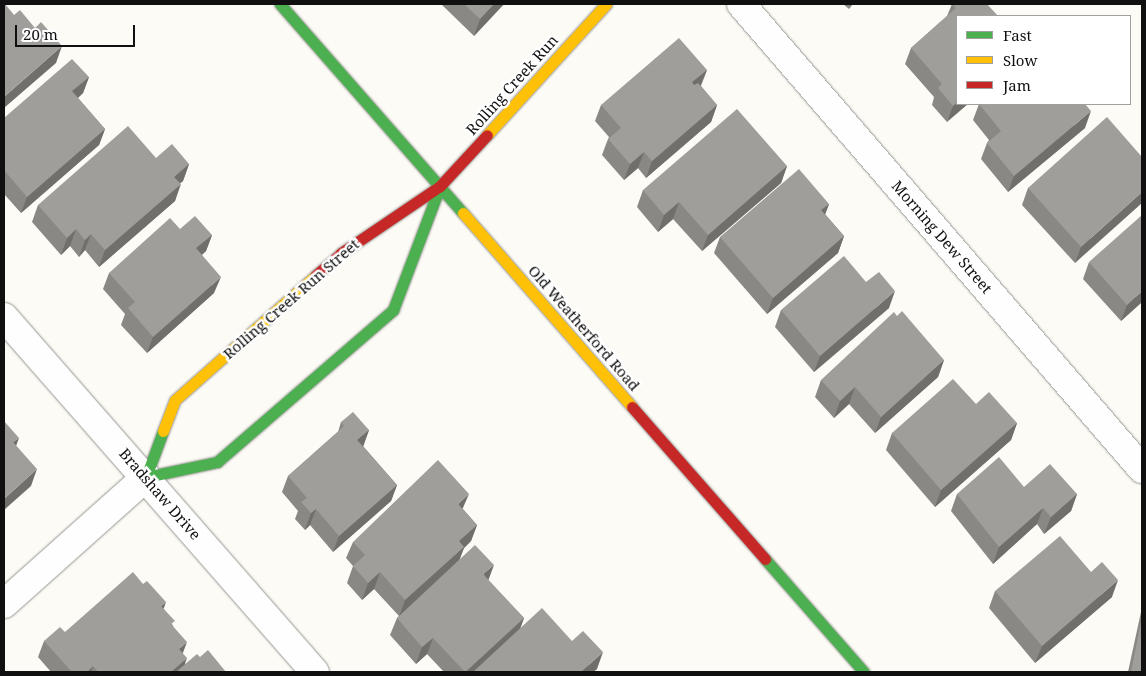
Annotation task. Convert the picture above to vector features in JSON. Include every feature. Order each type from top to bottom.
[{"type":"street","name":"Old Weatherford Road","points":[[280,4],[864,672]]},
{"type":"street","name":"Rolling Creek Run","points":[[440,186],[606,4]]},
{"type":"street","name":"Morning Dew Street","points":[[741,4],[1142,469]]},
{"type":"street","name":"Rolling Creek Run Street","points":[[4,604],[146,477],[175,400],[341,253],[440,186]]},
{"type":"street","name":"Rolling Creek Run Street","points":[[146,477],[217,462],[393,310],[440,186]]},
{"type":"street","name":"Bradshaw Drive","points":[[4,317],[315,672]]},
{"type":"building","points":[[4,4],[14,15],[20,10],[35,28],[41,22],[62,46],[4,97]]},
{"type":"building","points":[[464,4],[494,4],[480,19]]},
{"type":"building","points":[[952,4],[987,4],[997,15],[956,15],[956,103],[953,106],[938,88],[942,84],[911,48],[956,8]]},
{"type":"building","points":[[679,38],[707,70],[692,82],[694,85],[698,83],[717,105],[652,161],[644,152],[630,164],[608,139],[621,128],[601,105]]},
{"type":"building","points":[[72,59],[89,77],[72,91],[105,129],[27,197],[4,170],[4,118]]},
{"type":"building","points":[[980,105],[1086,105],[1091,111],[1014,176],[987,143],[1001,131]]},
{"type":"building","points":[[737,109],[787,166],[708,235],[679,202],[664,215],[643,190]]},
{"type":"building","points":[[1107,117],[1142,157],[1142,192],[1081,247],[1028,188]]},
{"type":"building","points":[[128,126],[156,158],[172,144],[189,164],[174,177],[181,184],[105,250],[91,234],[85,240],[76,229],[67,238],[38,205]]},
{"type":"building","points":[[799,169],[829,204],[821,210],[844,236],[773,298],[720,237]]},
{"type":"building","points":[[1142,215],[1142,291],[1127,305],[1089,262]]},
{"type":"building","points":[[195,216],[212,235],[196,248],[221,277],[153,337],[128,308],[135,302],[109,273],[170,218],[180,229]]},
{"type":"building","points":[[844,256],[866,282],[879,272],[895,291],[820,356],[781,310]]},
{"type":"building","points":[[902,311],[944,360],[881,417],[855,387],[840,401],[821,380],[894,312],[897,316]]},
{"type":"building","points":[[953,379],[976,404],[989,392],[1017,423],[941,490],[892,433]]},
{"type":"building","points":[[353,412],[369,430],[357,440],[397,485],[339,536],[316,509],[311,513],[301,502],[307,498],[288,476],[344,426],[341,422]]},
{"type":"building","points":[[4,421],[19,438],[13,442],[37,469],[4,499]]},
{"type":"building","points":[[999,457],[1024,487],[1050,464],[1077,494],[1051,517],[1043,508],[999,547],[957,494]]},
{"type":"building","points":[[438,460],[469,494],[458,504],[477,525],[459,541],[464,547],[405,600],[380,572],[368,583],[353,566],[365,555],[353,542]]},
{"type":"building","points":[[1060,536],[1091,572],[1102,562],[1118,580],[1042,646],[995,591]]},
{"type":"building","points":[[475,545],[494,565],[483,574],[524,618],[465,672],[433,638],[422,647],[397,618]]},
{"type":"building","points":[[133,572],[143,584],[147,581],[166,602],[161,606],[175,621],[171,624],[187,642],[179,649],[187,658],[171,672],[98,672],[93,666],[87,672],[72,672],[44,641],[60,627],[65,632]]},
{"type":"building","points":[[542,608],[572,641],[583,631],[603,652],[581,672],[473,672]]},
{"type":"building","points":[[1142,617],[1142,672],[1131,672]]},
{"type":"building","points":[[208,650],[226,672],[176,672],[197,654],[200,657]]},
{"type":"traffic: fast","points":[[280,4],[463,213]]},
{"type":"traffic: fast","points":[[163,431],[146,477],[217,462],[393,310],[440,186]]},
{"type":"traffic: fast","points":[[765,559],[864,672]]},
{"type":"traffic: slow","points":[[487,135],[606,4]]},
{"type":"traffic: slow","points":[[463,213],[632,407]]},
{"type":"traffic: slow","points":[[163,431],[175,400],[315,276]]},
{"type":"traffic: jam","points":[[315,276],[341,253],[440,186],[487,135]]},
{"type":"traffic: jam","points":[[632,407],[765,559]]}]
